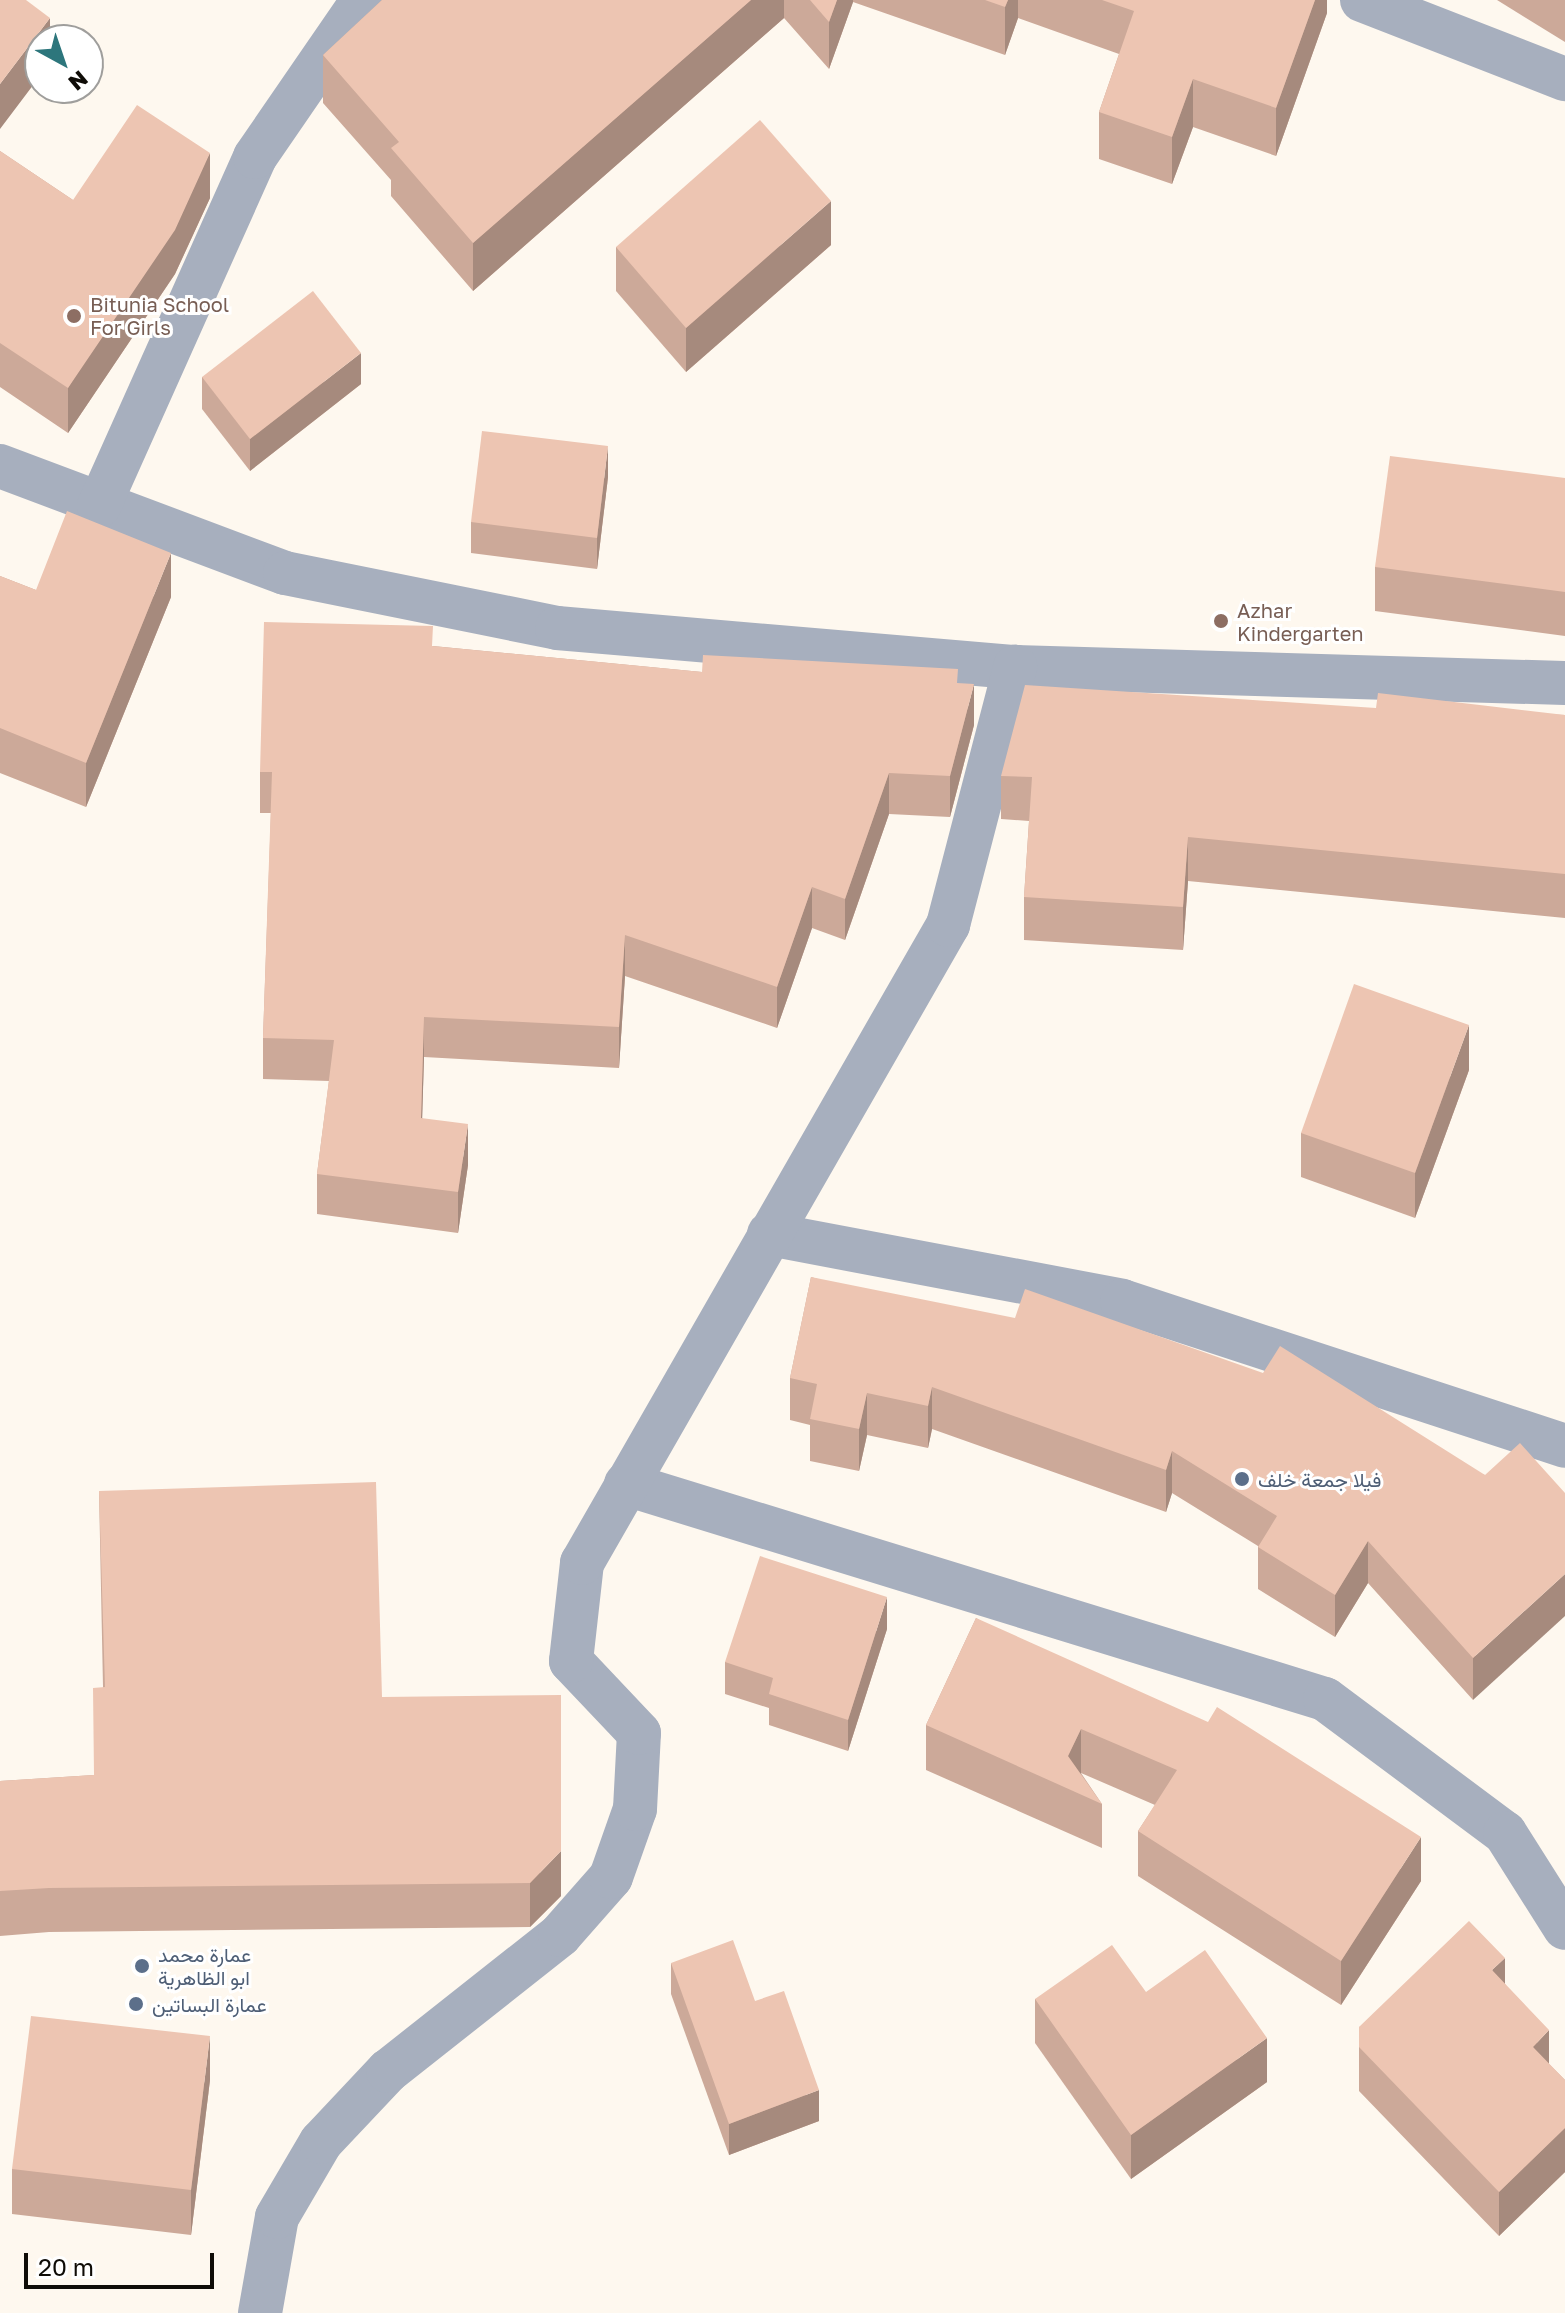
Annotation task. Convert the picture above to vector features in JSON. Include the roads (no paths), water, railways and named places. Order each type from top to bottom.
[{"type":"street","points":[[99,506],[255,157],[363,0]]},
{"type":"street","points":[[1362,0],[1565,79]]},
{"type":"street","points":[[0,466],[99,506],[285,573],[557,628],[1015,667],[1565,683]]},
{"type":"street","points":[[260,2313],[277,2217],[321,2142],[388,2071],[560,1935],[611,1877],[635,1809],[639,1733],[571,1661],[582,1563],[948,925],[1015,667]]},
{"type":"street","points":[[769,1234],[1122,1301],[1565,1446]]},
{"type":"street","points":[[626,1484],[1325,1699],[1505,1833],[1565,1928]]},
{"type":"place","name":"Bitunia School For Girls","points":[[74,316]]},
{"type":"place","name":"Azhar Kindergarten","points":[[1221,621]]},
{"type":"place","name":"فيلا جمعة خلف","points":[[1242,1479]]},
{"type":"place","name":"عمارة محمد ابو الظاهرية","points":[[142,1966]]},
{"type":"place","name":"عمارة البساتين","points":[[136,2004]]}]
